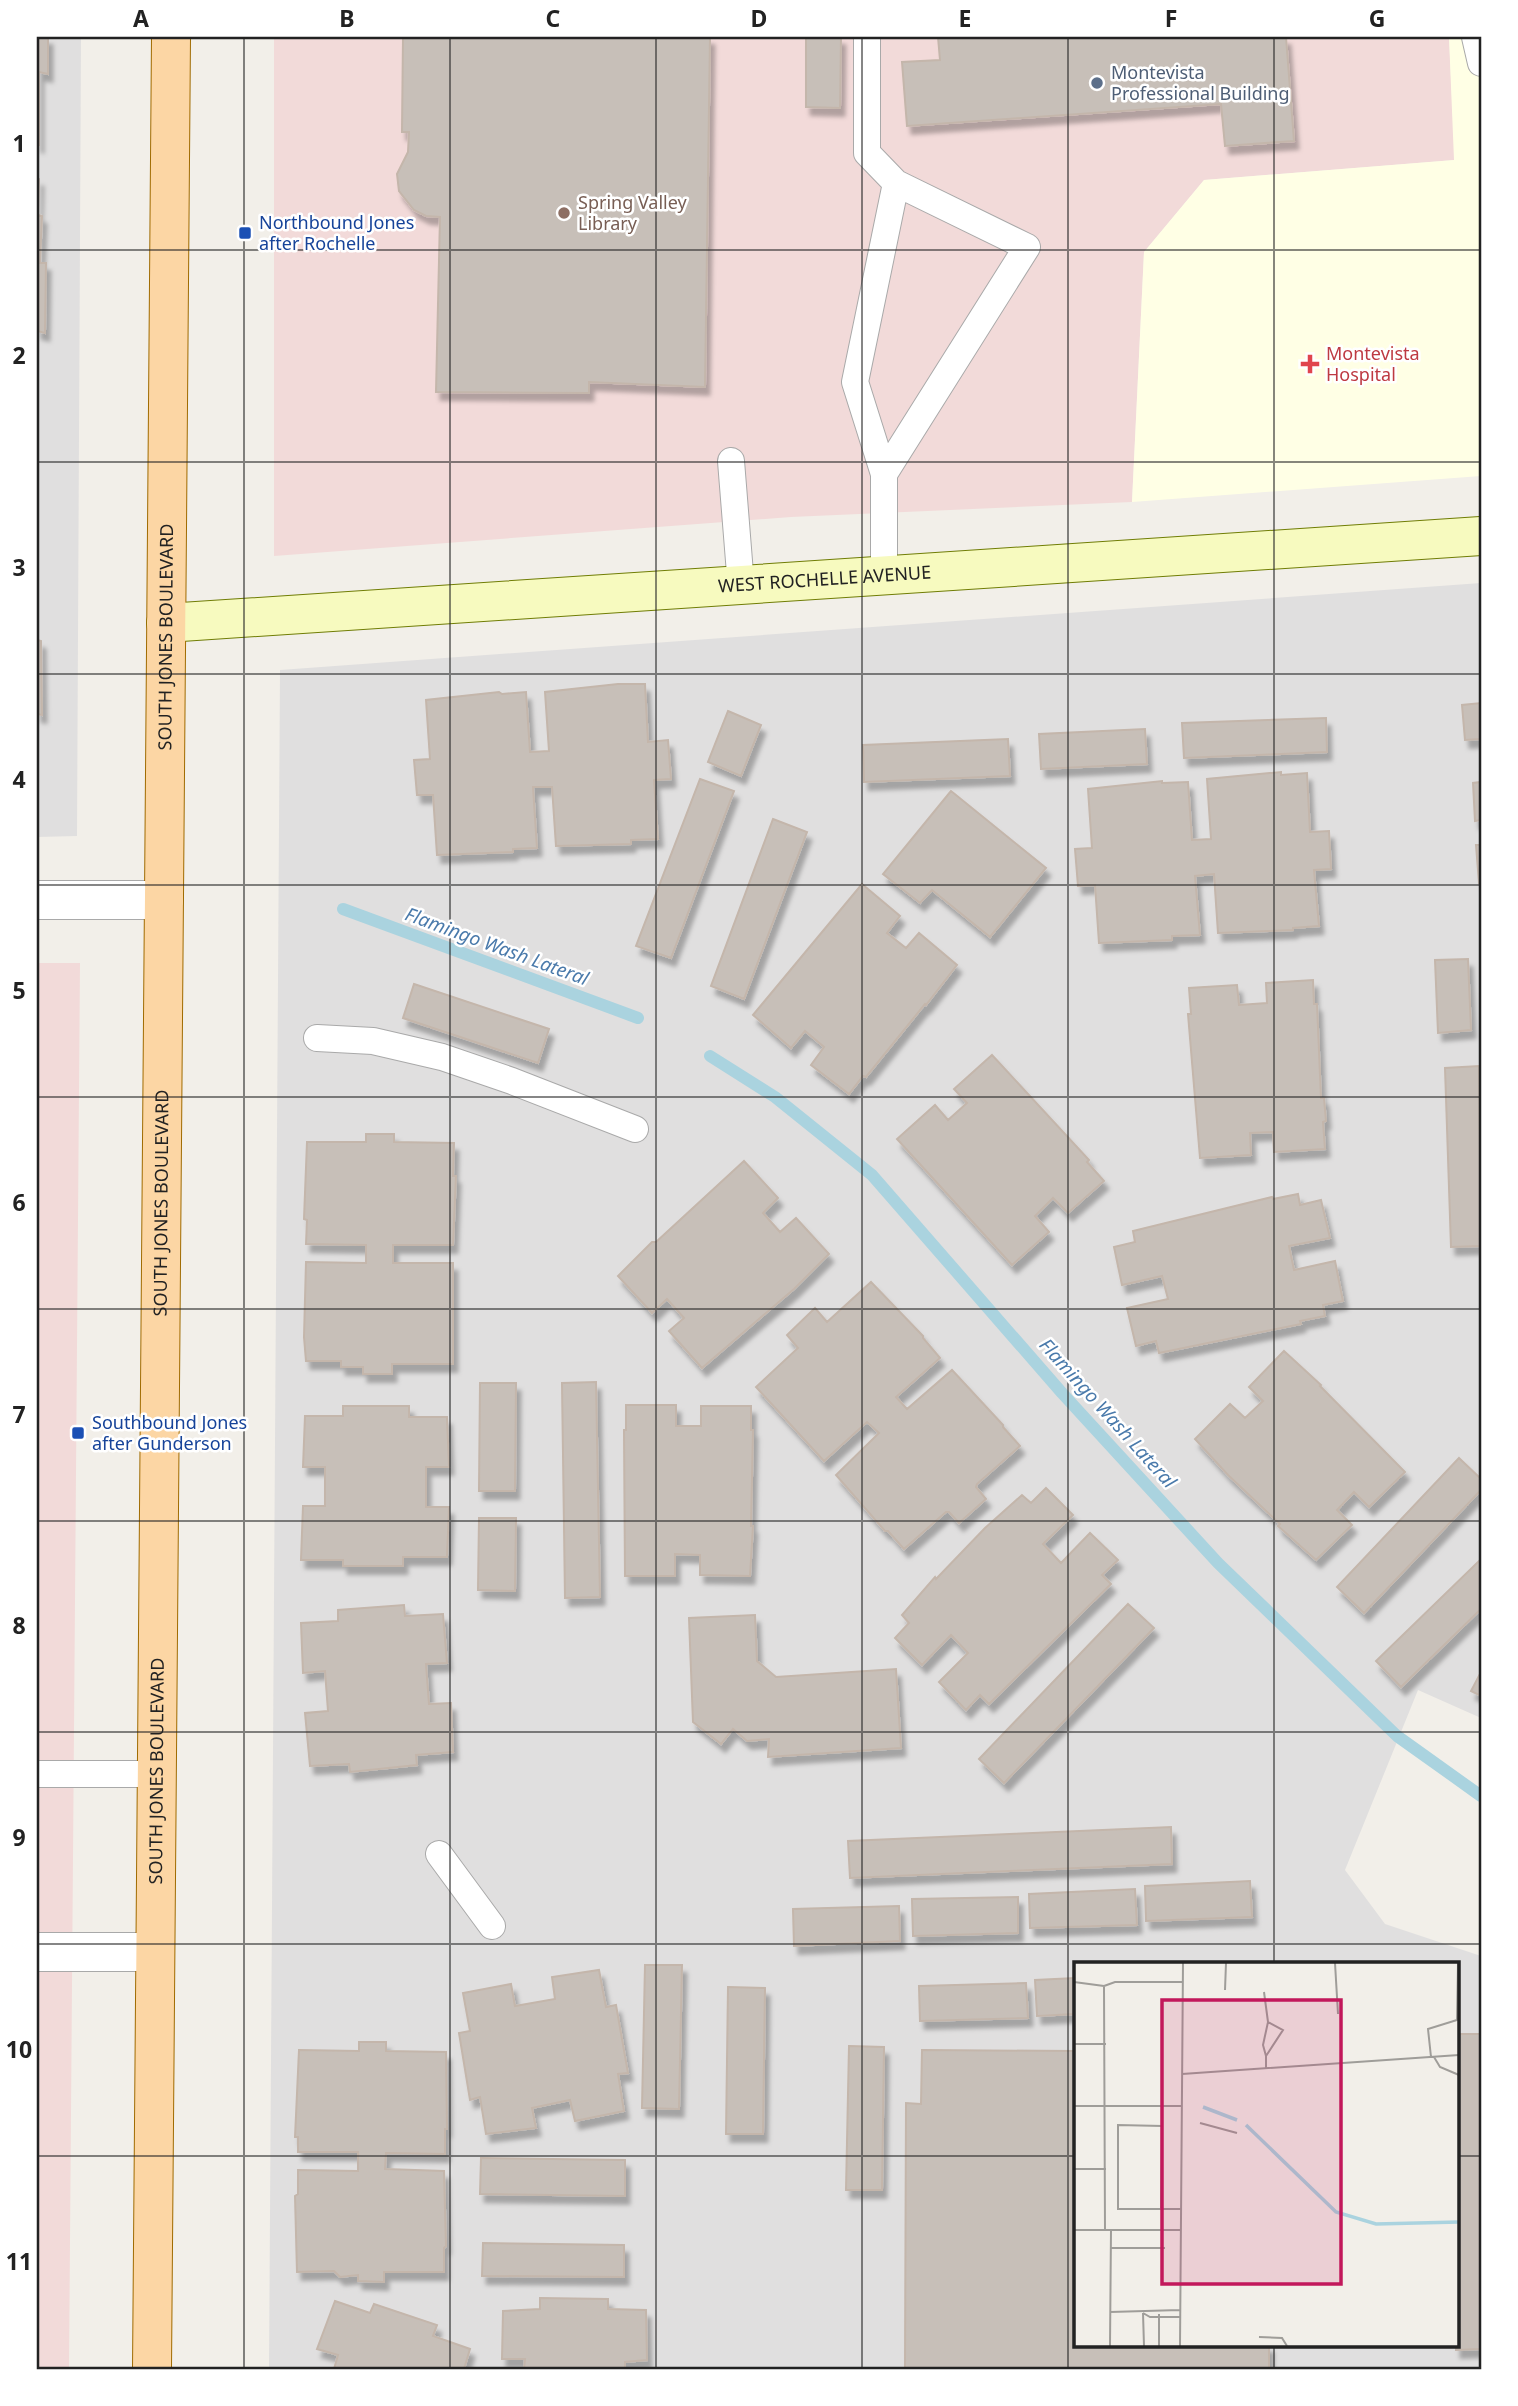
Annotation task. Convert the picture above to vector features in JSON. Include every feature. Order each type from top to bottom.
[{"type":"main road","name":"SOUTH JONES BOULEVARD","points":[[152,2369],[171,37]]},
{"type":"street","name":"WEST ROCHELLE AVENUE","points":[[166,623],[1481,536]]},
{"type":"street","points":[[37,900],[164,900]]},
{"type":"street","points":[[37,1952],[155,1952]]},
{"type":"lane","points":[[867,37],[867,153],[896,183],[1027,247],[884,474]]},
{"type":"lane","points":[[1475,37],[1481,63]]},
{"type":"lane","points":[[884,576],[884,474],[855,382],[896,183]]},
{"type":"lane","points":[[731,461],[741,586]]},
{"type":"lane","points":[[317,1038],[373,1041],[442,1057],[635,1129]]},
{"type":"lane","points":[[37,1774],[156,1774]]},
{"type":"lane","points":[[439,1854],[492,1926]]},
{"type":"shaded area","points":[[37,37],[81,37],[77,836],[37,837]]},
{"type":"shaded area","points":[[274,37],[1449,37],[1455,160],[1204,180],[1144,252],[1132,502],[791,517],[274,556]]},
{"type":"shaded area","name":"Montevista Hospital","points":[[1449,37],[1481,37],[1481,476],[1132,502],[1144,252],[1204,180],[1454,160]]},
{"type":"shaded area","points":[[1481,583],[1481,1718],[1418,1690],[1345,1870],[1385,1924],[1481,1956],[1481,2369],[269,2369],[280,670]]},
{"type":"shaded area","points":[[37,963],[80,963],[69,2369],[37,2369]]},
{"type":"building","points":[[37,37],[48,37],[48,74],[39,72],[39,145],[37,144]]},
{"type":"building","name":"Spring Valley Library","points":[[403,37],[710,37],[705,387],[589,382],[589,393],[436,392],[440,217],[426,216],[414,210],[399,191],[397,174],[408,152],[409,132],[402,132]]},
{"type":"building","points":[[806,37],[841,37],[840,108],[806,107]]},
{"type":"building","name":"Montevista Professional Building","points":[[938,37],[1286,37],[1294,141],[1225,146],[1221,104],[907,126],[902,62],[940,60]]},
{"type":"building","points":[[37,178],[38,215],[42,216],[40,263],[46,263],[45,333],[37,331]]},
{"type":"building","points":[[37,640],[41,641],[42,715],[37,714]]},
{"type":"building","points":[[618,684],[645,684],[648,742],[668,740],[671,779],[654,780],[658,839],[631,840],[631,844],[556,846],[552,787],[533,787],[537,848],[513,849],[513,852],[437,855],[433,795],[417,795],[414,760],[430,759],[426,700],[499,692],[526,692],[530,752],[549,751],[545,692]]},
{"type":"building","points":[[1481,703],[1481,739],[1465,740],[1462,705]]},
{"type":"building","points":[[728,711],[761,725],[741,776],[708,762]]},
{"type":"building","points":[[1326,718],[1327,752],[1184,758],[1182,723]]},
{"type":"building","points":[[1145,729],[1147,764],[1041,769],[1039,734]]},
{"type":"building","points":[[1008,739],[1010,776],[864,782],[863,745]]},
{"type":"building","points":[[1281,772],[1281,775],[1307,773],[1310,832],[1329,831],[1331,869],[1314,870],[1319,926],[1293,930],[1218,933],[1214,874],[1195,876],[1200,935],[1172,936],[1172,940],[1099,943],[1095,885],[1078,886],[1075,849],[1092,848],[1088,789],[1162,781],[1188,782],[1192,840],[1211,839],[1207,779]]},
{"type":"building","points":[[700,779],[734,791],[671,958],[636,946]]},
{"type":"building","points":[[1481,782],[1481,820],[1475,821],[1473,783]]},
{"type":"building","points":[[951,791],[1046,868],[990,937],[932,890],[920,903],[883,874]]},
{"type":"building","points":[[773,819],[807,832],[744,999],[711,986]]},
{"type":"building","points":[[1476,845],[1481,845],[1481,883],[1479,883]]},
{"type":"building","points":[[862,884],[900,916],[887,933],[906,948],[919,933],[957,965],[866,1077],[863,1076],[849,1094],[811,1065],[824,1047],[805,1031],[791,1048],[753,1015]]},
{"type":"building","points":[[1468,959],[1471,1030],[1438,1033],[1435,960]]},
{"type":"building","points":[[1313,980],[1314,1004],[1317,1004],[1321,1098],[1324,1098],[1326,1121],[1323,1122],[1325,1149],[1274,1152],[1273,1132],[1250,1133],[1251,1155],[1200,1158],[1188,1014],[1191,1014],[1189,988],[1237,985],[1239,1005],[1267,1003],[1266,983]]},
{"type":"building","points":[[414,984],[549,1029],[538,1063],[403,1018]]},
{"type":"building","points":[[992,1055],[1089,1160],[1087,1162],[1104,1181],[1068,1213],[1053,1198],[1035,1216],[1049,1232],[1012,1265],[897,1139],[935,1105],[948,1120],[967,1103],[954,1089]]},
{"type":"building","points":[[1479,1066],[1481,1246],[1451,1247],[1445,1068]]},
{"type":"building","points":[[366,1134],[394,1134],[394,1142],[454,1143],[453,1176],[456,1176],[453,1245],[393,1245],[393,1263],[453,1263],[453,1364],[392,1364],[392,1374],[363,1374],[363,1367],[341,1367],[341,1361],[306,1361],[306,1262],[366,1263],[366,1245],[306,1244],[307,1220],[304,1219],[307,1142],[366,1142]]},
{"type":"building","points":[[744,1161],[778,1198],[763,1213],[780,1232],[796,1218],[829,1254],[794,1289],[702,1368],[669,1331],[684,1318],[667,1299],[652,1313],[618,1276],[652,1242],[656,1242]]},
{"type":"building","points":[[1298,1194],[1300,1205],[1321,1200],[1330,1238],[1289,1246],[1294,1270],[1335,1261],[1343,1301],[1323,1305],[1325,1316],[1300,1321],[1301,1324],[1159,1353],[1156,1341],[1136,1346],[1127,1308],[1168,1299],[1162,1276],[1122,1285],[1114,1247],[1135,1242],[1133,1231],[1272,1197],[1273,1199]]},
{"type":"building","points":[[871,1282],[923,1336],[940,1358],[896,1397],[907,1409],[952,1370],[1020,1446],[977,1484],[976,1487],[986,1499],[959,1523],[946,1512],[904,1549],[836,1475],[879,1433],[867,1422],[824,1461],[756,1387],[798,1348],[787,1335],[815,1308],[827,1322]]},
{"type":"building","points":[[1284,1351],[1321,1385],[1405,1472],[1369,1507],[1354,1492],[1337,1510],[1352,1525],[1316,1560],[1278,1526],[1280,1524],[1228,1475],[1195,1439],[1230,1404],[1245,1418],[1263,1401],[1249,1387]]},
{"type":"building","points":[[596,1382],[600,1597],[565,1598],[562,1383]]},
{"type":"building","points":[[480,1383],[516,1383],[515,1491],[479,1491]]},
{"type":"building","points":[[626,1405],[676,1405],[676,1426],[701,1426],[701,1406],[751,1406],[753,1526],[750,1576],[700,1575],[700,1555],[675,1554],[675,1576],[625,1576]]},
{"type":"building","points":[[343,1406],[409,1406],[409,1417],[447,1417],[449,1467],[426,1467],[426,1507],[449,1507],[447,1557],[403,1557],[403,1566],[343,1566],[343,1560],[301,1560],[303,1506],[325,1506],[325,1467],[303,1467],[305,1416],[343,1416]]},
{"type":"building","points":[[1459,1458],[1481,1479],[1481,1490],[1364,1613],[1337,1587]]},
{"type":"building","points":[[1046,1488],[1073,1515],[1043,1544],[1061,1563],[1090,1533],[1118,1560],[1102,1575],[1111,1584],[989,1704],[980,1695],[966,1710],[939,1682],[968,1653],[951,1635],[922,1665],[895,1638],[909,1623],[902,1615],[935,1577],[936,1579],[985,1528],[1022,1495],[1031,1503]]},
{"type":"building","points":[[479,1518],[516,1518],[515,1591],[478,1590]]},
{"type":"building","points":[[1481,1559],[1481,1609],[1401,1687],[1376,1661]]},
{"type":"building","points":[[1128,1604],[1154,1628],[1004,1783],[979,1759]]},
{"type":"building","points":[[404,1605],[405,1616],[443,1614],[447,1663],[426,1664],[429,1704],[451,1703],[453,1752],[416,1755],[417,1765],[350,1772],[349,1764],[310,1766],[305,1713],[328,1711],[325,1671],[303,1673],[301,1623],[338,1621],[338,1610]]},
{"type":"building","points":[[755,1615],[757,1661],[776,1677],[896,1669],[901,1748],[768,1757],[769,1739],[747,1741],[733,1729],[721,1744],[693,1722],[689,1618]]},
{"type":"building","points":[[1481,1672],[1481,1696],[1471,1691]]},
{"type":"building","points":[[1171,1827],[1172,1864],[850,1878],[848,1841]]},
{"type":"building","points":[[1250,1881],[1252,1917],[1146,1921],[1145,1886]]},
{"type":"building","points":[[1135,1889],[1137,1925],[1030,1928],[1029,1894]]},
{"type":"building","points":[[1018,1897],[1018,1933],[913,1936],[912,1899]]},
{"type":"building","points":[[899,1906],[900,1941],[794,1946],[793,1909]]},
{"type":"building","points":[[645,1965],[682,1965],[679,2109],[642,2108]]},
{"type":"building","points":[[599,1970],[606,2007],[616,2005],[628,2073],[618,2074],[624,2111],[575,2121],[570,2100],[532,2108],[536,2128],[486,2134],[480,2097],[470,2100],[459,2033],[470,2031],[463,1993],[511,1984],[515,2006],[555,1999],[552,1977]]},
{"type":"building","points":[[1074,1978],[1074,2014],[1037,2016],[1035,1980]]},
{"type":"building","points":[[1026,1983],[1028,2018],[920,2021],[919,1986]]},
{"type":"building","points":[[728,1987],[765,1988],[763,2134],[726,2134]]},
{"type":"building","points":[[1458,2034],[1481,2034],[1481,2349],[1456,2350]]},
{"type":"building","points":[[359,2042],[386,2042],[386,2051],[446,2052],[445,2154],[386,2153],[385,2169],[444,2171],[444,2272],[384,2272],[384,2282],[358,2281],[358,2275],[340,2277],[334,2271],[297,2272],[295,2196],[298,2194],[298,2170],[358,2171],[358,2152],[298,2152],[298,2137],[295,2137],[299,2050],[359,2051]]},
{"type":"building","points":[[849,2046],[884,2047],[882,2190],[846,2190]]},
{"type":"building","points":[[922,2050],[1074,2051],[1074,2346],[1269,2346],[1269,2369],[905,2369],[906,2103],[921,2104]]},
{"type":"building","points":[[481,2158],[625,2160],[625,2196],[480,2194]]},
{"type":"building","points":[[483,2243],[624,2245],[624,2277],[482,2276]]},
{"type":"building","points":[[540,2298],[608,2299],[608,2309],[646,2310],[647,2360],[625,2362],[625,2369],[524,2369],[525,2359],[502,2359],[503,2311],[540,2309]]},
{"type":"building","points":[[335,2301],[370,2313],[374,2304],[437,2325],[433,2336],[470,2349],[464,2369],[334,2369],[338,2355],[317,2349]]},
{"type":"waterway","name":"Flamingo Wash Lateral","points":[[343,909],[638,1018]]},
{"type":"waterway","name":"Flamingo Wash Lateral","points":[[710,1056],[775,1097],[872,1175],[1062,1393],[1218,1563],[1397,1736],[1481,1796]]},
{"type":"place","name":"Montevista Professional Building","points":[[1097,83]]},
{"type":"place","name":"Spring Valley Library","points":[[564,213]]},
{"type":"place","name":"Northbound Jones after Rochelle","points":[[245,233]]},
{"type":"place","name":"Montevista Hospital","points":[[1310,364]]},
{"type":"place","name":"Southbound Jones after Gunderson","points":[[78,1433]]}]
